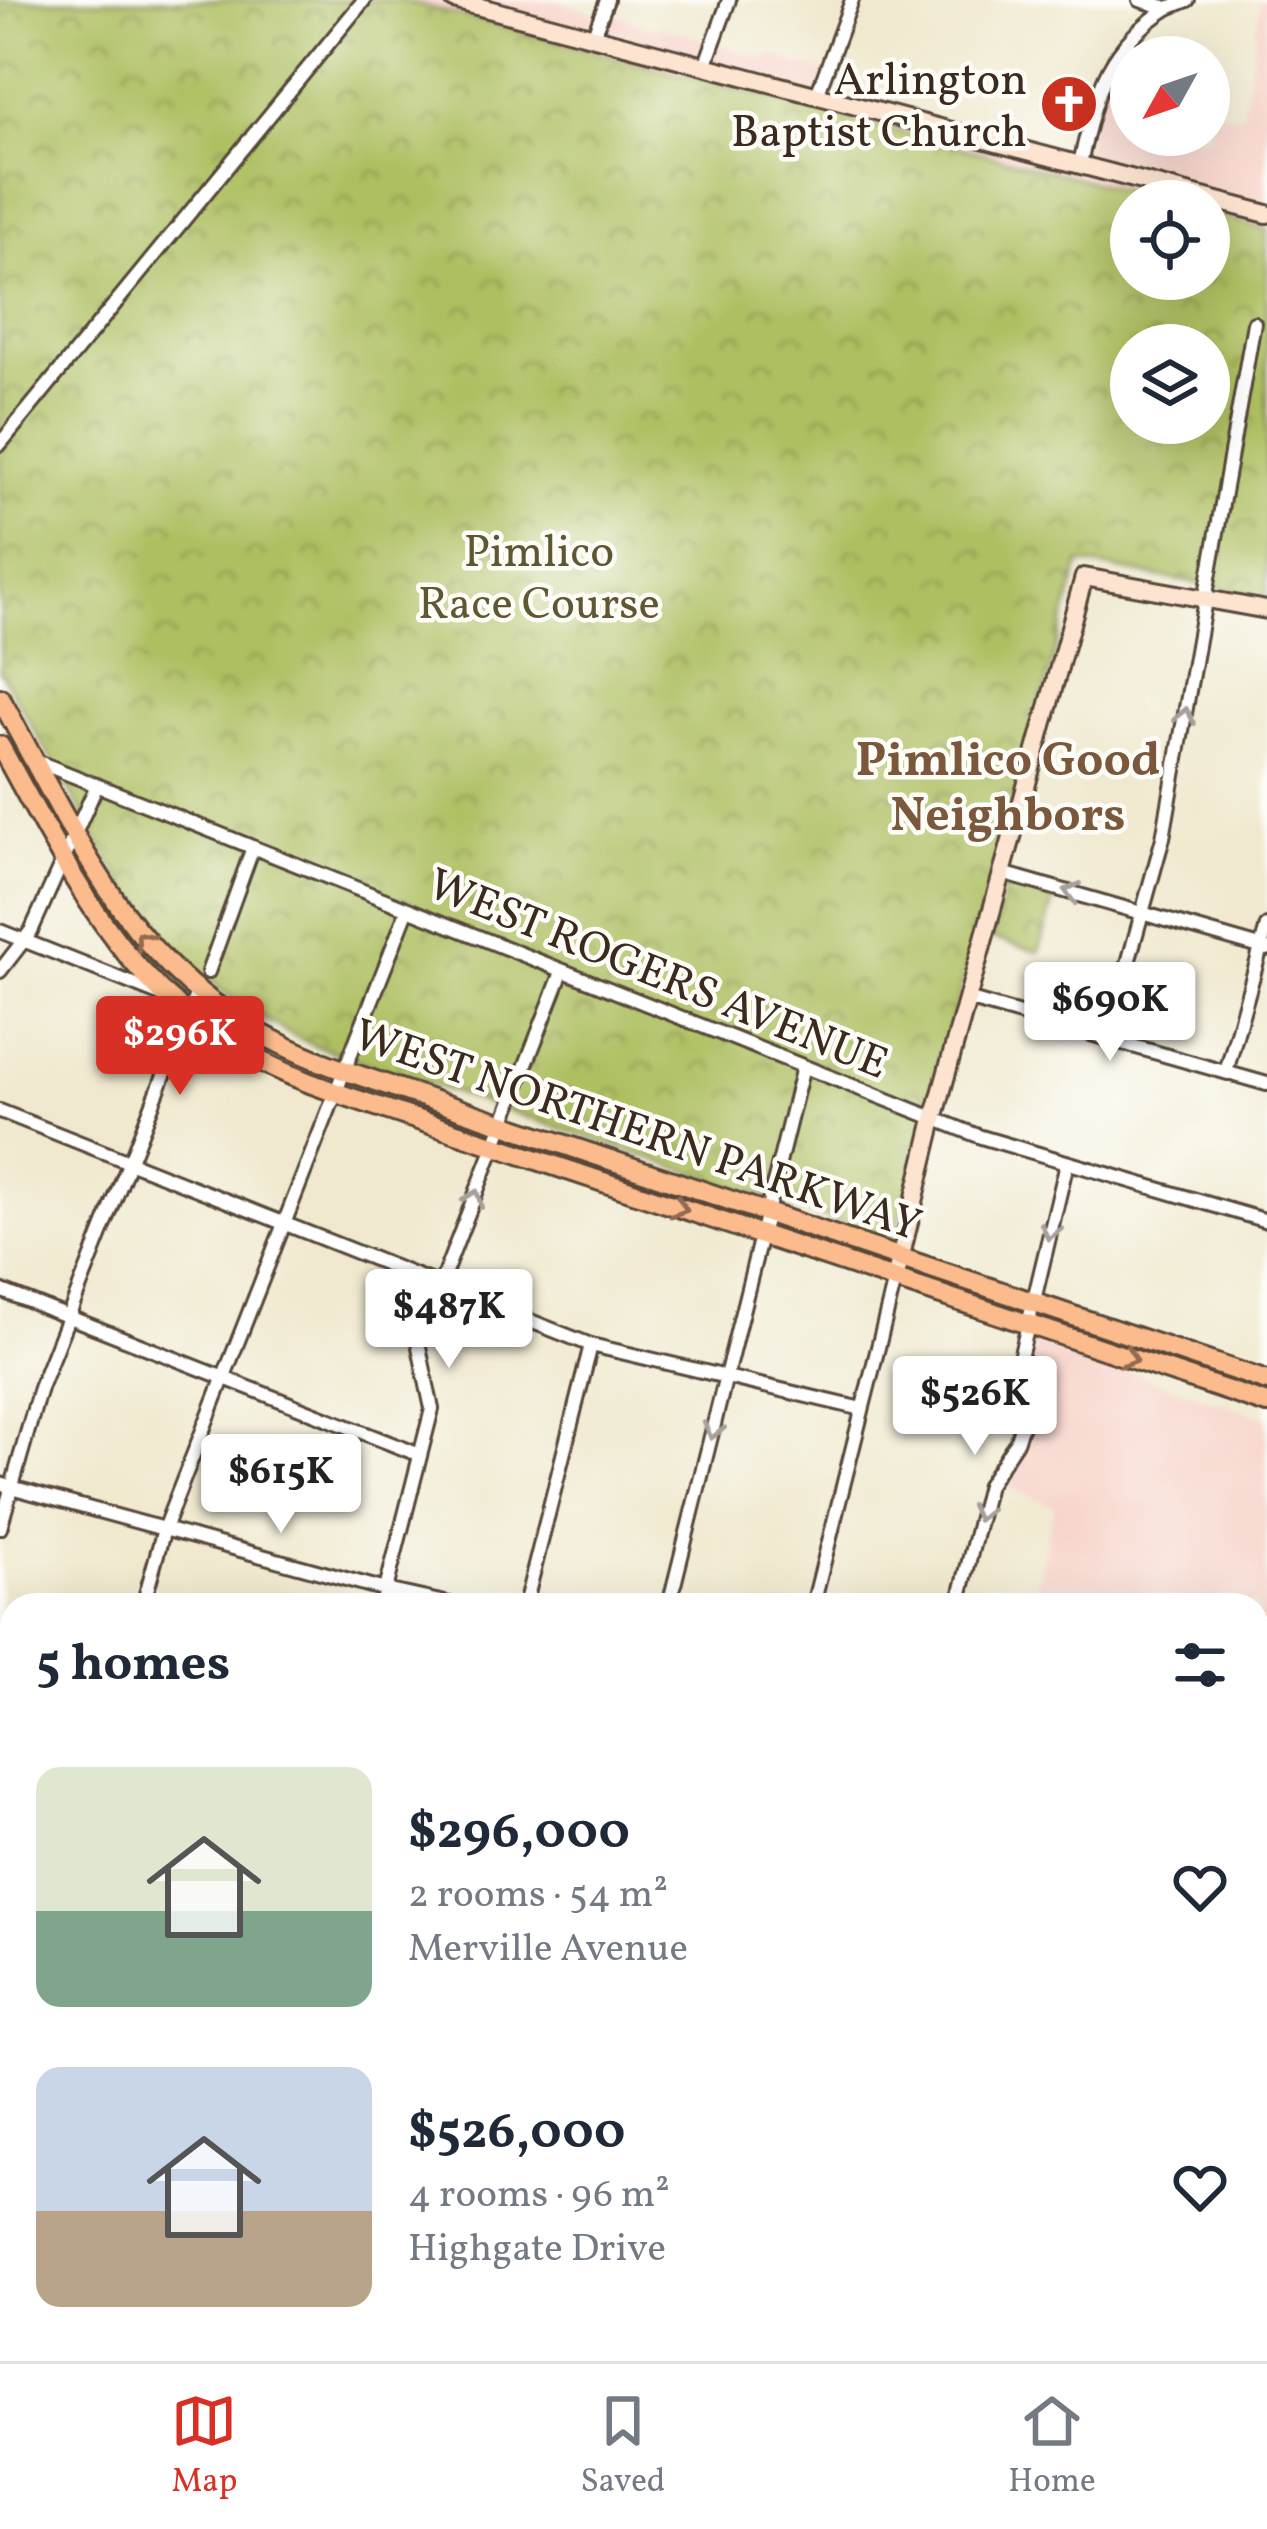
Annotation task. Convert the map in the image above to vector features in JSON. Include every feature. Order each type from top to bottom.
[{"type":"main road","name":"WEST NORTHERN PARKWAY","points":[[2,706],[132,926],[197,992],[269,1040],[346,1071],[1267,1381]]},
{"type":"main road","name":"WEST NORTHERN PARKWAY","points":[[0,746],[113,940],[187,1015],[258,1061],[337,1093],[1267,1404]]},
{"type":"street","points":[[0,444],[364,0]]},
{"type":"street","points":[[454,0],[487,4],[593,37],[1267,214]]},
{"type":"street","points":[[593,37],[607,0]]},
{"type":"street","points":[[705,66],[730,0]]},
{"type":"street","points":[[818,95],[852,0]]},
{"type":"street","points":[[1140,0],[1168,8]]},
{"type":"street","points":[[1080,163],[1109,64],[1131,35],[1168,8],[1188,0]]},
{"type":"street","points":[[1107,1039],[1163,838],[1254,323]]},
{"type":"street","points":[[816,1593],[934,1119],[1084,577],[1267,610]]},
{"type":"street","name":"WEST ROGERS AVENUE","points":[[34,760],[934,1119],[1267,1221]]},
{"type":"street","points":[[0,971],[25,942],[97,785]]},
{"type":"street","points":[[208,972],[252,850]]},
{"type":"street","points":[[1002,873],[1264,948]]},
{"type":"street","points":[[146,1593],[164,1529],[407,911]]},
{"type":"street","points":[[1226,1072],[1267,926]]},
{"type":"street","points":[[0,931],[166,997]]},
{"type":"street","points":[[385,1593],[432,1402],[417,1348],[562,972]]},
{"type":"street","points":[[0,1528],[6,1486],[40,1388],[197,992]]},
{"type":"street","points":[[967,999],[1267,1084]]},
{"type":"street","points":[[672,1593],[803,1067]]},
{"type":"street","points":[[0,1111],[591,1345],[862,1409]]},
{"type":"street","points":[[961,1593],[988,1485],[1021,1432],[1020,1368],[1027,1324],[1066,1163]]},
{"type":"street","points":[[0,1290],[420,1455]]},
{"type":"street","points":[[528,1593],[591,1345]]},
{"type":"street","points":[[6,1486],[368,1593]]},
{"type":"shaded area","points":[[401,0],[556,0],[602,16],[605,10],[656,30],[661,26],[827,73],[820,94],[1080,163],[1103,80],[1110,82],[1110,156],[1230,156],[1230,114],[1242,117],[1260,0],[1267,0],[1267,229],[1230,219],[1230,180],[1110,180],[1110,186]]},
{"type":"shaded area","points":[[1035,1341],[1267,1418],[1267,1593],[1035,1593],[1054,1506],[999,1484],[1030,1433],[1029,1364]]},
{"type":"green space","name":"Pimlico Race Course","points":[[0,0],[401,0],[1110,186],[1110,300],[1230,300],[1230,219],[1267,229],[1267,596],[1080,563],[928,1106],[895,1241],[313,1045],[240,1004],[197,970],[138,910],[0,671]]},
{"type":"green space","points":[[1007,883],[1055,897],[1039,952],[991,938]]},
{"type":"place","name":"Arlington Baptist Church","points":[[1069,104]]},
{"type":"district","name":"Pimlico Good Neighbors","points":[[1008,786]]}]
